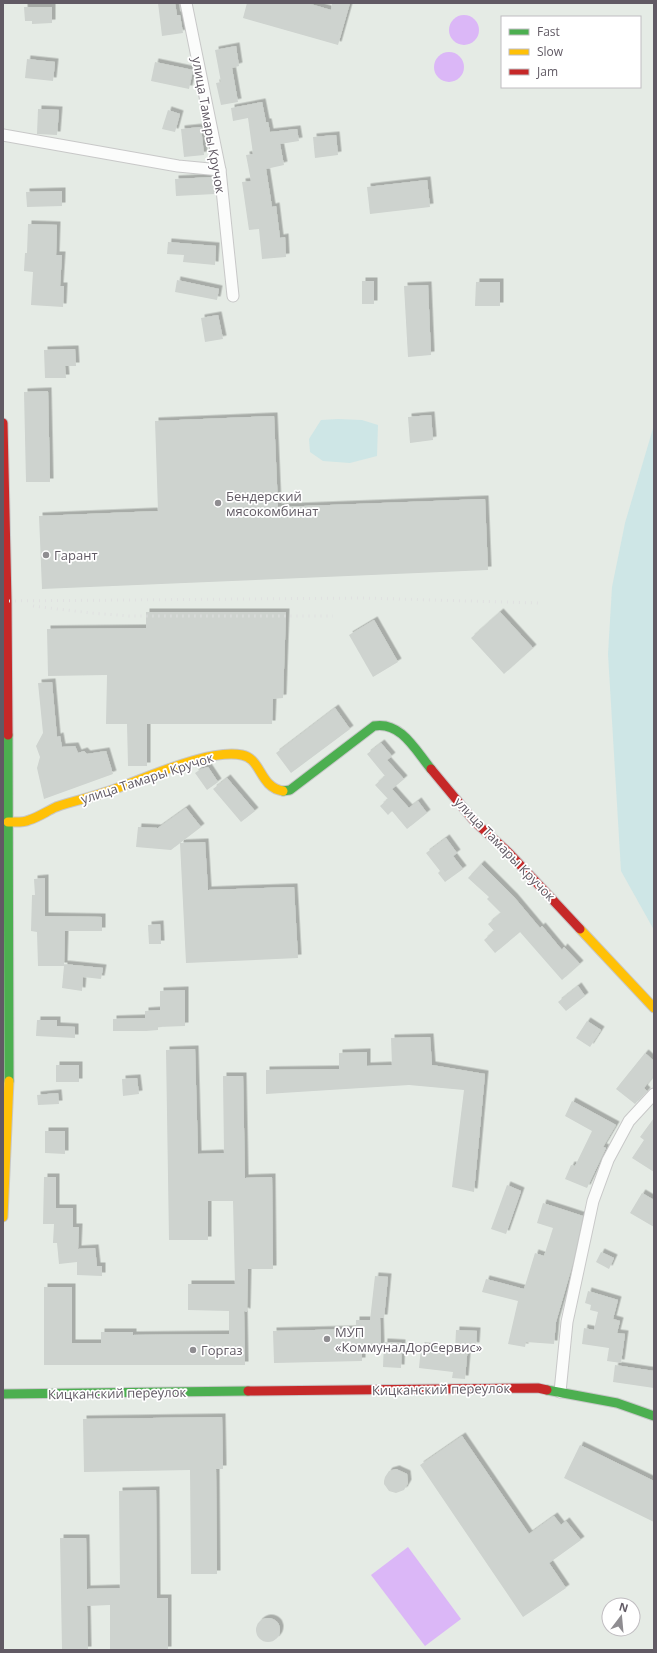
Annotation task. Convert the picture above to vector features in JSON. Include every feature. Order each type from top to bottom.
[{"type":"main road","points":[[3,423],[7,602],[10,1057],[3,1217]]},
{"type":"main road","name":"улица Тамары Кручок","points":[[8,822],[28,821],[57,807],[107,792],[136,780],[201,759],[226,754],[243,754],[250,758],[269,786],[275,790],[286,792],[374,726],[385,724],[391,726],[402,734],[475,822],[509,853],[654,1008]]},
{"type":"main road","name":"Кицканский переулок","points":[[3,1394],[538,1388],[617,1403],[654,1416]]},
{"type":"street","name":"улица Тамары Кручок","points":[[186,3],[220,170],[233,296]]},
{"type":"street","points":[[3,135],[178,166],[220,170]]},
{"type":"street","points":[[560,1392],[567,1322],[593,1201],[608,1160],[629,1121],[654,1094]]},
{"type":"shaded area","points":[[464,15],[470,16],[478,24],[478,36],[470,44],[464,45],[458,44],[450,36],[449,30],[450,24],[458,16]]},
{"type":"shaded area","points":[[449,52],[455,53],[463,61],[463,73],[455,81],[449,82],[443,81],[435,73],[434,67],[435,61],[443,53]]},
{"type":"shaded area","points":[[321,420],[362,420],[378,425],[377,456],[350,463],[323,461],[310,452],[309,439]]},
{"type":"shaded area","points":[[654,425],[654,930],[621,871],[608,654],[612,587],[625,523]]},
{"type":"shaded area","points":[[408,1547],[461,1619],[425,1646],[371,1575]]},
{"type":"building","points":[[158,3],[175,3],[177,15],[180,15],[183,33],[162,36]]},
{"type":"building","points":[[247,3],[307,3],[331,10],[332,3],[350,3],[338,45],[243,18]]},
{"type":"building","points":[[24,7],[52,7],[52,23],[32,24],[32,21],[25,21]]},
{"type":"building","points":[[236,46],[239,66],[232,68],[238,102],[221,105],[216,83],[221,82],[215,50]]},
{"type":"building","points":[[27,59],[55,62],[53,81],[25,78]]},
{"type":"building","points":[[155,62],[193,70],[189,89],[151,81]]},
{"type":"building","points":[[262,102],[266,122],[268,122],[270,132],[297,129],[299,141],[280,144],[284,165],[266,169],[272,207],[276,206],[280,238],[285,237],[286,257],[262,259],[259,229],[249,230],[242,182],[251,181],[246,155],[253,154],[248,118],[233,121],[231,108]]},
{"type":"building","points":[[38,109],[59,110],[57,135],[37,134]]},
{"type":"building","points":[[168,110],[180,114],[175,132],[162,129]]},
{"type":"building","points":[[201,127],[204,155],[184,157],[181,129]]},
{"type":"building","points":[[336,135],[338,155],[315,158],[313,137]]},
{"type":"building","points":[[214,177],[215,194],[176,196],[175,179]]},
{"type":"building","points":[[427,180],[430,207],[370,214],[367,187]]},
{"type":"building","points":[[62,191],[62,206],[27,207],[26,192]]},
{"type":"building","points":[[28,224],[57,225],[56,255],[62,255],[60,286],[64,286],[63,307],[31,305],[33,272],[24,271],[25,253],[27,253]]},
{"type":"building","points":[[168,242],[216,246],[215,265],[183,262],[184,255],[167,254]]},
{"type":"building","points":[[177,280],[219,289],[217,300],[175,292]]},
{"type":"building","points":[[362,281],[374,281],[374,304],[362,304]]},
{"type":"building","points":[[476,282],[500,282],[500,306],[475,306]]},
{"type":"building","points":[[428,285],[431,355],[408,357],[404,286]]},
{"type":"building","points":[[218,315],[223,339],[205,342],[201,318]]},
{"type":"building","points":[[75,349],[76,366],[65,366],[66,378],[45,378],[44,350]]},
{"type":"building","points":[[48,391],[50,482],[26,482],[24,392]]},
{"type":"building","points":[[431,415],[433,440],[410,443],[408,417]]},
{"type":"building","name":"Бендерский мясокомбинат","points":[[274,416],[278,507],[485,499],[488,570],[42,589],[39,516],[158,511],[155,421]]},
{"type":"building","points":[[146,612],[286,612],[283,698],[273,699],[272,724],[147,724],[147,766],[128,766],[127,724],[106,724],[107,675],[48,676],[47,629],[146,628]]},
{"type":"building","points":[[500,612],[533,648],[504,674],[471,638]]},
{"type":"building","points":[[374,620],[398,662],[373,677],[349,635]]},
{"type":"building","points":[[52,682],[57,737],[60,736],[62,747],[75,746],[78,753],[84,751],[87,754],[106,751],[113,774],[44,799],[37,768],[40,757],[36,746],[43,733],[38,683]]},
{"type":"building","points":[[335,708],[350,729],[291,773],[276,753]]},
{"type":"building","points":[[381,743],[392,756],[387,760],[404,779],[392,789],[409,808],[418,801],[427,813],[407,829],[392,811],[388,815],[380,806],[388,799],[375,785],[385,776],[367,754]]},
{"type":"building","points":[[208,767],[218,782],[207,790],[195,773]]},
{"type":"building","points":[[227,778],[255,811],[241,822],[213,789]]},
{"type":"building","points":[[186,808],[201,827],[171,850],[136,847],[138,827],[158,828]]},
{"type":"building","points":[[446,838],[457,853],[453,856],[463,869],[445,882],[438,873],[440,871],[426,853]]},
{"type":"building","points":[[205,842],[208,890],[294,887],[298,958],[186,963],[180,843]]},
{"type":"building","points":[[481,864],[514,897],[540,928],[542,926],[562,950],[564,947],[580,964],[562,980],[520,932],[495,953],[484,940],[494,931],[488,924],[501,913],[487,899],[489,897],[468,878]]},
{"type":"building","points":[[45,878],[45,916],[102,917],[102,931],[65,931],[64,964],[103,968],[101,979],[83,977],[82,991],[62,988],[64,966],[38,966],[37,932],[31,931],[32,895],[35,895],[34,879]]},
{"type":"building","points":[[160,924],[161,944],[149,944],[148,925]]},
{"type":"building","points":[[578,986],[585,996],[566,1011],[558,1002]]},
{"type":"building","points":[[185,990],[185,1026],[158,1027],[158,1030],[146,1031],[113,1031],[113,1019],[145,1018],[145,1011],[160,1010],[160,991]]},
{"type":"building","points":[[37,1020],[57,1020],[57,1026],[75,1027],[75,1038],[36,1036]]},
{"type":"building","points":[[587,1021],[601,1030],[590,1047],[576,1038]]},
{"type":"building","points":[[430,1037],[432,1065],[485,1074],[474,1192],[452,1187],[464,1090],[409,1085],[266,1094],[266,1070],[339,1069],[339,1053],[367,1052],[367,1066],[392,1065],[391,1038]]},
{"type":"building","points":[[195,1049],[198,1154],[224,1153],[223,1076],[243,1076],[245,1178],[272,1177],[273,1269],[248,1269],[247,1312],[244,1311],[245,1365],[44,1365],[44,1287],[72,1287],[72,1343],[101,1343],[101,1332],[133,1332],[133,1335],[229,1334],[229,1311],[188,1310],[188,1284],[235,1284],[233,1201],[208,1201],[208,1240],[169,1240],[166,1050]]},
{"type":"building","points":[[645,1053],[654,1061],[654,1075],[644,1088],[647,1091],[635,1104],[616,1089]]},
{"type":"building","points":[[56,1065],[79,1065],[79,1082],[56,1082]]},
{"type":"building","points":[[137,1078],[139,1094],[123,1096],[122,1079]]},
{"type":"building","points":[[58,1093],[59,1104],[38,1105],[37,1095]]},
{"type":"building","points":[[572,1101],[616,1125],[603,1147],[606,1148],[587,1188],[565,1179],[571,1165],[575,1166],[592,1131],[565,1116]]},
{"type":"building","points":[[654,1118],[654,1172],[632,1158],[644,1140],[640,1137]]},
{"type":"building","points":[[45,1131],[65,1131],[65,1154],[45,1153]]},
{"type":"building","points":[[44,1177],[56,1177],[56,1208],[73,1208],[73,1227],[79,1227],[78,1249],[95,1248],[97,1266],[102,1266],[102,1276],[77,1275],[77,1262],[59,1264],[57,1243],[53,1243],[54,1224],[43,1224]]},
{"type":"building","points":[[507,1185],[521,1191],[506,1234],[491,1229]]},
{"type":"building","points":[[642,1193],[654,1200],[654,1227],[630,1213]]},
{"type":"building","points":[[543,1203],[583,1216],[573,1263],[556,1322],[554,1344],[526,1342],[525,1347],[508,1344],[518,1301],[482,1292],[486,1279],[524,1289],[535,1253],[544,1256],[553,1228],[537,1223]]},
{"type":"building","points":[[601,1252],[614,1258],[609,1269],[596,1262]]},
{"type":"building","name":"МУП «КоммуналДорСервис»","points":[[375,1276],[388,1277],[384,1318],[380,1318],[381,1347],[362,1347],[362,1361],[274,1363],[273,1331],[356,1329],[356,1320],[370,1320]]},
{"type":"building","points":[[588,1291],[618,1300],[613,1319],[620,1321],[617,1333],[625,1334],[621,1363],[607,1361],[609,1348],[582,1344],[584,1328],[594,1330],[598,1312],[590,1310],[591,1305],[585,1303]]},
{"type":"building","points":[[456,1330],[477,1331],[476,1346],[468,1345],[465,1379],[452,1378],[453,1372],[419,1368],[421,1346],[455,1350]]},
{"type":"building","points":[[384,1342],[402,1343],[401,1368],[383,1367]]},
{"type":"building","points":[[615,1365],[654,1371],[654,1388],[613,1382]]},
{"type":"building","points":[[222,1417],[223,1469],[216,1469],[217,1574],[191,1574],[190,1470],[84,1472],[83,1419]]},
{"type":"building","points":[[462,1436],[529,1534],[554,1516],[561,1525],[566,1521],[581,1540],[549,1563],[566,1588],[523,1617],[420,1465]]},
{"type":"building","points":[[580,1445],[654,1481],[654,1522],[564,1478]]},
{"type":"building","points":[[396,1469],[407,1474],[408,1483],[404,1490],[396,1493],[389,1491],[384,1484],[384,1481],[389,1471]]},
{"type":"building","points":[[156,1490],[157,1598],[168,1598],[168,1650],[110,1650],[110,1605],[87,1606],[88,1650],[62,1650],[60,1538],[86,1538],[87,1589],[120,1588],[119,1491]]},
{"type":"building","points":[[268,1618],[276,1622],[280,1630],[276,1638],[268,1642],[260,1638],[256,1630],[260,1622]]},
{"type":"railway","points":[[3,601],[364,598],[539,603]]},
{"type":"railway","points":[[33,606],[129,616],[333,616]]},
{"type":"traffic: fast","points":[[283,791],[290,790],[374,726],[392,728],[400,733],[407,739],[431,769]]},
{"type":"traffic: fast","points":[[8,735],[9,1081]]},
{"type":"traffic: fast","points":[[547,1390],[617,1403],[654,1416]]},
{"type":"traffic: fast","points":[[3,1394],[248,1391]]},
{"type":"traffic: slow","points":[[8,822],[27,821],[56,807],[100,794],[174,767],[211,756],[228,754],[242,755],[249,758],[269,784],[283,791]]},
{"type":"traffic: slow","points":[[580,929],[654,1008]]},
{"type":"traffic: slow","points":[[3,1217],[9,1081]]},
{"type":"traffic: jam","points":[[3,423],[8,735]]},
{"type":"traffic: jam","points":[[431,769],[475,822],[509,853],[580,929]]},
{"type":"traffic: jam","points":[[248,1391],[538,1388],[547,1390]]},
{"type":"place","name":"Бендерский мясокомбинат","points":[[218,503]]},
{"type":"place","name":"Гарант","points":[[46,555]]},
{"type":"place","name":"МУП «КоммуналДорСервис»","points":[[327,1339]]},
{"type":"place","name":"Горгаз","points":[[193,1350]]}]
